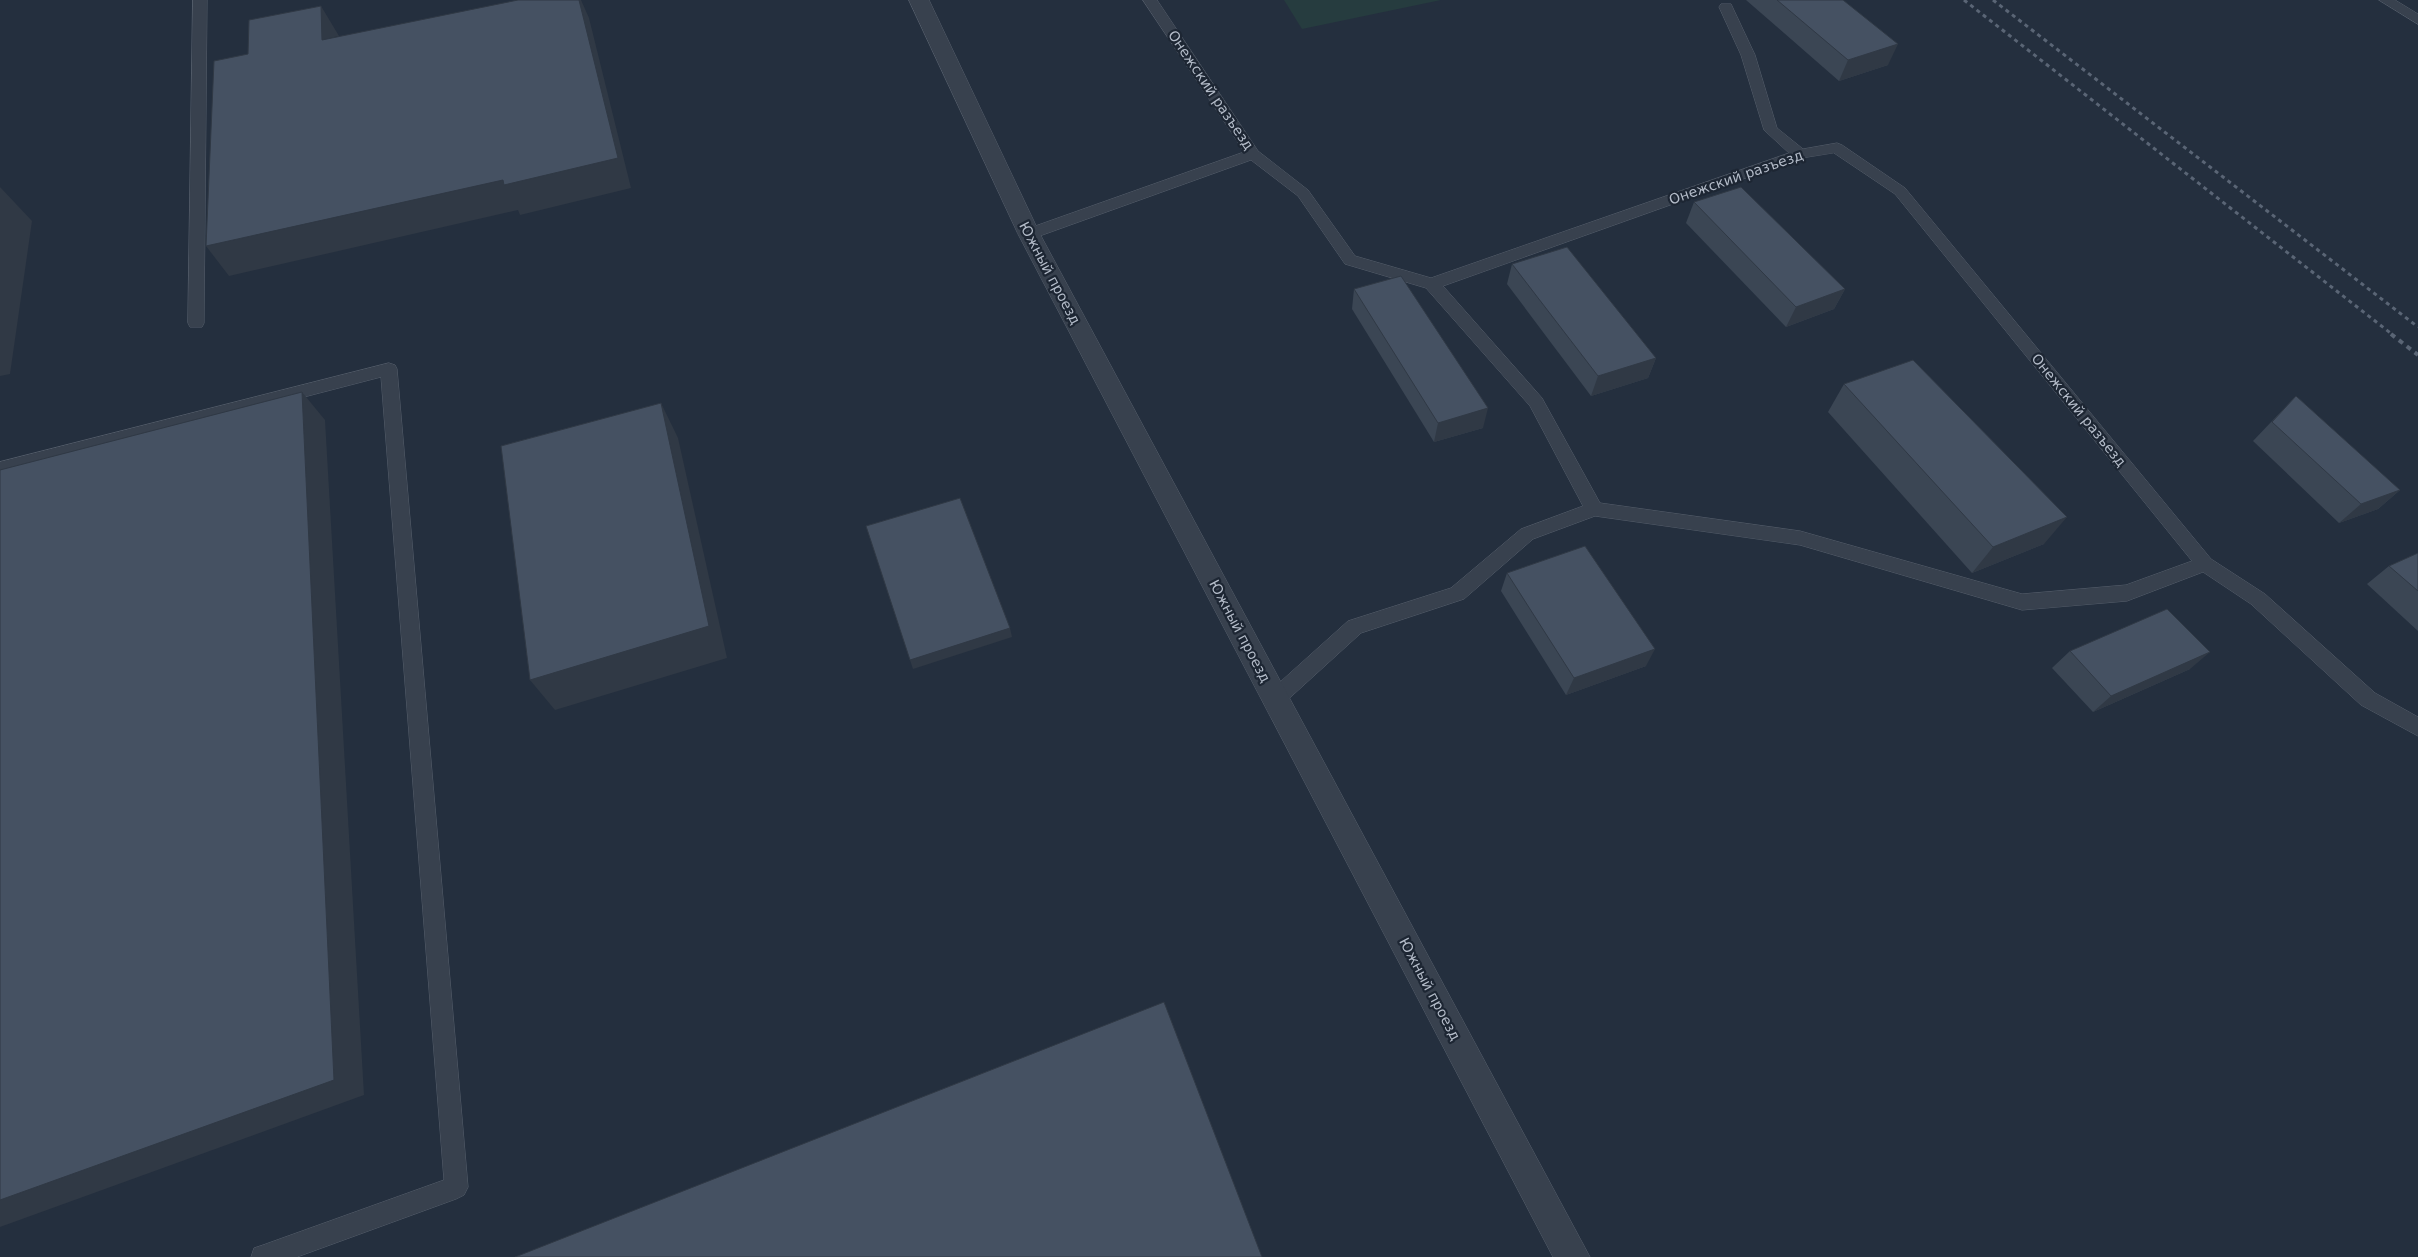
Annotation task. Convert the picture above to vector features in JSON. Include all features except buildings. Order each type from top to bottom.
[{"type":"street","name":"Южный проезд","points":[[919,0],[1029,234],[1572,1257]]},
{"type":"lane","points":[[196,323],[200,0]]},
{"type":"lane","name":"Онежский разъезд","points":[[1150,0],[1253,154],[1303,193],[1350,260],[1432,284],[1800,154],[1837,148],[1900,191],[2205,564],[2258,599],[2368,699],[2418,727]]},
{"type":"lane","points":[[2386,0],[2418,20]]},
{"type":"lane","points":[[1726,7],[1748,55],[1771,130],[1800,154]]},
{"type":"lane","points":[[1029,234],[1253,154]]},
{"type":"lane","points":[[1432,284],[1536,402],[1594,509]]},
{"type":"lane","points":[[0,469],[389,369],[456,1186],[264,1257]]},
{"type":"lane","points":[[1276,698],[1355,627],[1457,594],[1527,534],[1594,509],[1800,538],[2022,602],[2127,594],[2205,564]]},
{"type":"green space","points":[[1284,0],[1441,0],[1302,29]]},
{"type":"railway","points":[[1964,0],[2393,335]]},
{"type":"railway","points":[[1993,0],[2418,327]]},
{"type":"railway","points":[[2391,334],[2418,355]]}]
